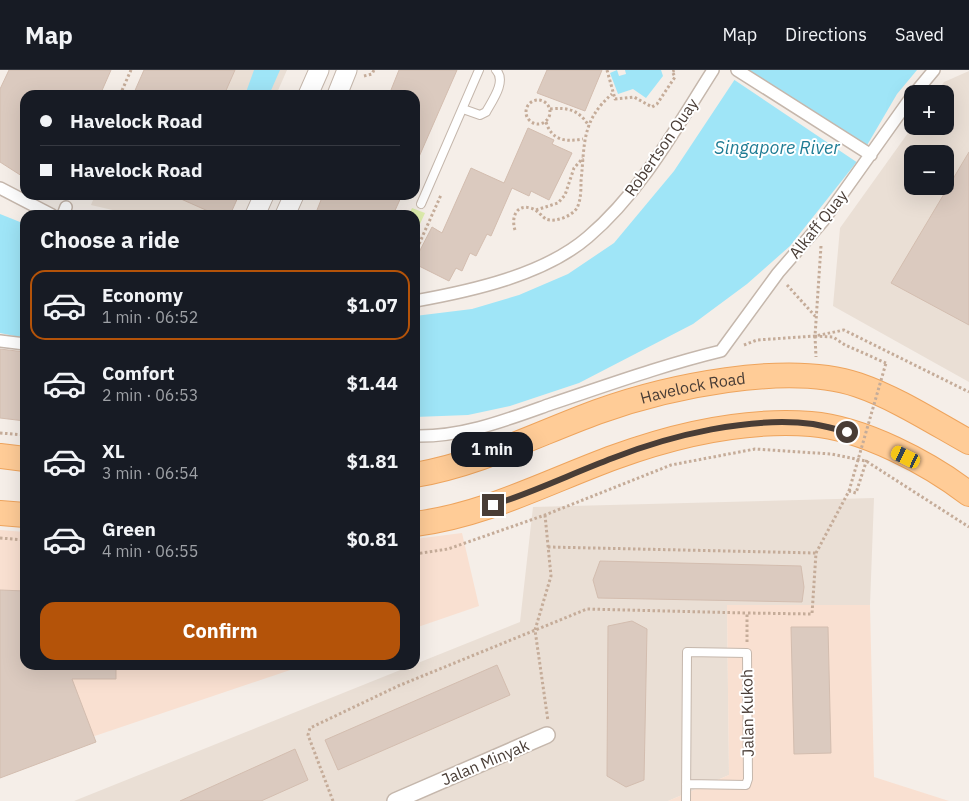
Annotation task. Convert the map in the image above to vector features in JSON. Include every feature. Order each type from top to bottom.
[{"type":"main road","name":"Havelock Road","points":[[420,474],[479,458],[599,412],[658,394],[722,380],[779,375],[816,378],[857,385],[901,405],[969,442]]},
{"type":"main road","points":[[420,523],[475,512],[615,457],[668,439],[701,431],[772,424],[812,424],[847,432],[873,441],[923,465],[969,494]]},
{"type":"main road","points":[[0,456],[20,458]]},
{"type":"main road","points":[[0,513],[20,515]]},
{"type":"street","name":"Robertson Quay","points":[[420,300],[477,288],[515,276],[555,259],[588,238],[634,190],[713,70]]},
{"type":"street","points":[[737,70],[870,155]]},
{"type":"street","name":"Alkaff Quay","points":[[921,85],[934,70]]},
{"type":"street","name":"Alkaff Quay","points":[[722,352],[778,273],[823,221],[904,108]]},
{"type":"street","points":[[0,188],[20,198]]},
{"type":"street","points":[[23,200],[42,210]]},
{"type":"street","points":[[0,341],[20,343]]},
{"type":"street","points":[[420,436],[472,431],[660,367],[722,352]]},
{"type":"street","name":"Jalan Minyak","points":[[395,801],[547,735]]},
{"type":"lane","points":[[421,204],[479,70]]},
{"type":"lane","points":[[463,108],[480,115],[486,112],[501,82],[500,74],[496,70]]},
{"type":"lane","name":"Jalan Kukoh","points":[[686,784],[746,784],[748,779],[747,652],[686,652],[686,784],[686,801]]},
{"type":"path","points":[[122,90],[131,70]]},
{"type":"path","points":[[607,70],[612,94],[618,101],[634,97],[652,107],[675,78],[672,71],[676,70]]},
{"type":"path","points":[[535,210],[546,219],[555,220],[569,215],[576,208],[580,196],[584,139],[598,110],[612,94]]},
{"type":"path","points":[[540,100],[547,103],[550,109],[550,116],[546,122],[539,125],[532,124],[527,119],[525,112],[527,105],[533,101],[540,100]]},
{"type":"path","points":[[550,109],[568,108],[577,112],[589,126]]},
{"type":"path","points":[[546,122],[549,131],[564,140],[584,139]]},
{"type":"path","points":[[515,230],[512,223],[516,211],[522,208],[535,210],[558,203],[565,194],[574,168],[583,157]]},
{"type":"path","points":[[815,336],[823,221]]},
{"type":"path","points":[[790,289],[815,317]]},
{"type":"path","points":[[815,336],[844,330],[969,392]]},
{"type":"path","points":[[333,801],[308,735],[310,728],[398,686],[588,609],[812,614],[816,553],[849,491],[886,363],[845,345],[832,336],[757,340],[722,352]]},
{"type":"path","points":[[0,433],[20,435]]},
{"type":"path","points":[[420,553],[448,549],[545,515],[672,465],[755,449],[831,454],[866,461],[969,528]]},
{"type":"path","points":[[849,491],[856,493],[866,461]]},
{"type":"path","points":[[545,515],[551,576],[535,630],[549,729],[547,735]]},
{"type":"path","points":[[0,538],[20,540]]},
{"type":"path","points":[[548,547],[816,553]]},
{"type":"path","points":[[747,613],[747,652]]},
{"type":"shaded area","points":[[150,70],[287,70],[278,90],[141,90]]},
{"type":"shaded area","points":[[969,71],[969,382],[833,306],[840,228],[907,135],[954,135],[954,85],[942,85],[944,82]]},
{"type":"shaded area","points":[[93,200],[230,200],[226,210],[112,210],[91,205]]},
{"type":"shaded area","points":[[874,498],[870,605],[727,605],[729,775],[668,801],[74,801],[400,670],[420,670],[420,662],[520,622],[533,507]]},
{"type":"shaded area","points":[[0,530],[20,532],[20,670],[290,670],[0,768]]},
{"type":"shaded area","points":[[462,533],[479,606],[420,626],[420,538]]},
{"type":"shaded area","points":[[727,605],[870,605],[874,777],[949,801],[668,801],[729,775]]},
{"type":"green space","points":[[420,211],[425,213],[420,224]]},
{"type":"water","points":[[254,70],[280,70],[271,90],[247,90]]},
{"type":"water","points":[[617,70],[619,76],[626,74],[625,70],[661,70],[663,76],[646,98],[633,89],[618,94],[610,73]]},
{"type":"water","name":"Singapore River","points":[[741,70],[917,70],[897,94],[859,159],[790,246],[747,284],[693,324],[579,383],[510,406],[468,415],[420,417],[420,315],[472,309],[519,295],[568,274],[614,243],[674,171]]},
{"type":"water","points":[[0,214],[20,222],[20,337],[0,333]]},
{"type":"pier","points":[[738,70],[749,70],[825,124],[867,150],[858,163],[733,79]]},
{"type":"building","points":[[9,70],[111,70],[102,90],[20,90],[20,175],[0,162],[0,89]]},
{"type":"building","points":[[144,70],[235,70],[226,90],[135,90]]},
{"type":"building","points":[[399,70],[457,70],[420,155],[420,90],[391,90]]},
{"type":"building","points":[[547,70],[602,70],[585,111],[537,93]]},
{"type":"building","points":[[528,128],[554,140],[552,144],[572,153],[549,200],[531,191],[529,196],[512,188],[491,236],[487,234],[476,256],[470,253],[462,271],[456,268],[449,281],[420,266],[420,250],[432,227],[442,233],[471,168],[504,183]]},
{"type":"building","points":[[969,152],[969,325],[891,283],[943,195],[954,195],[954,177]]},
{"type":"building","points":[[183,200],[237,200],[232,210],[206,210]]},
{"type":"building","points":[[321,200],[400,200],[395,210],[317,210]]},
{"type":"building","points":[[0,349],[20,351],[20,420],[0,418]]},
{"type":"building","points":[[600,561],[801,566],[804,587],[802,602],[598,598],[593,580]]},
{"type":"building","points":[[0,590],[20,591],[20,670],[116,670],[116,679],[72,679],[96,742],[0,778]]},
{"type":"building","points":[[632,621],[647,629],[644,780],[626,787],[607,776],[608,626]]},
{"type":"building","points":[[791,627],[828,627],[831,753],[794,754]]},
{"type":"building","points":[[497,665],[510,695],[338,770],[325,740]]},
{"type":"building","points":[[295,749],[308,780],[261,801],[180,801]]},
{"type":"route","points":[[493,505],[615,457],[668,439],[701,431],[736,426],[812,424],[847,432]]}]
